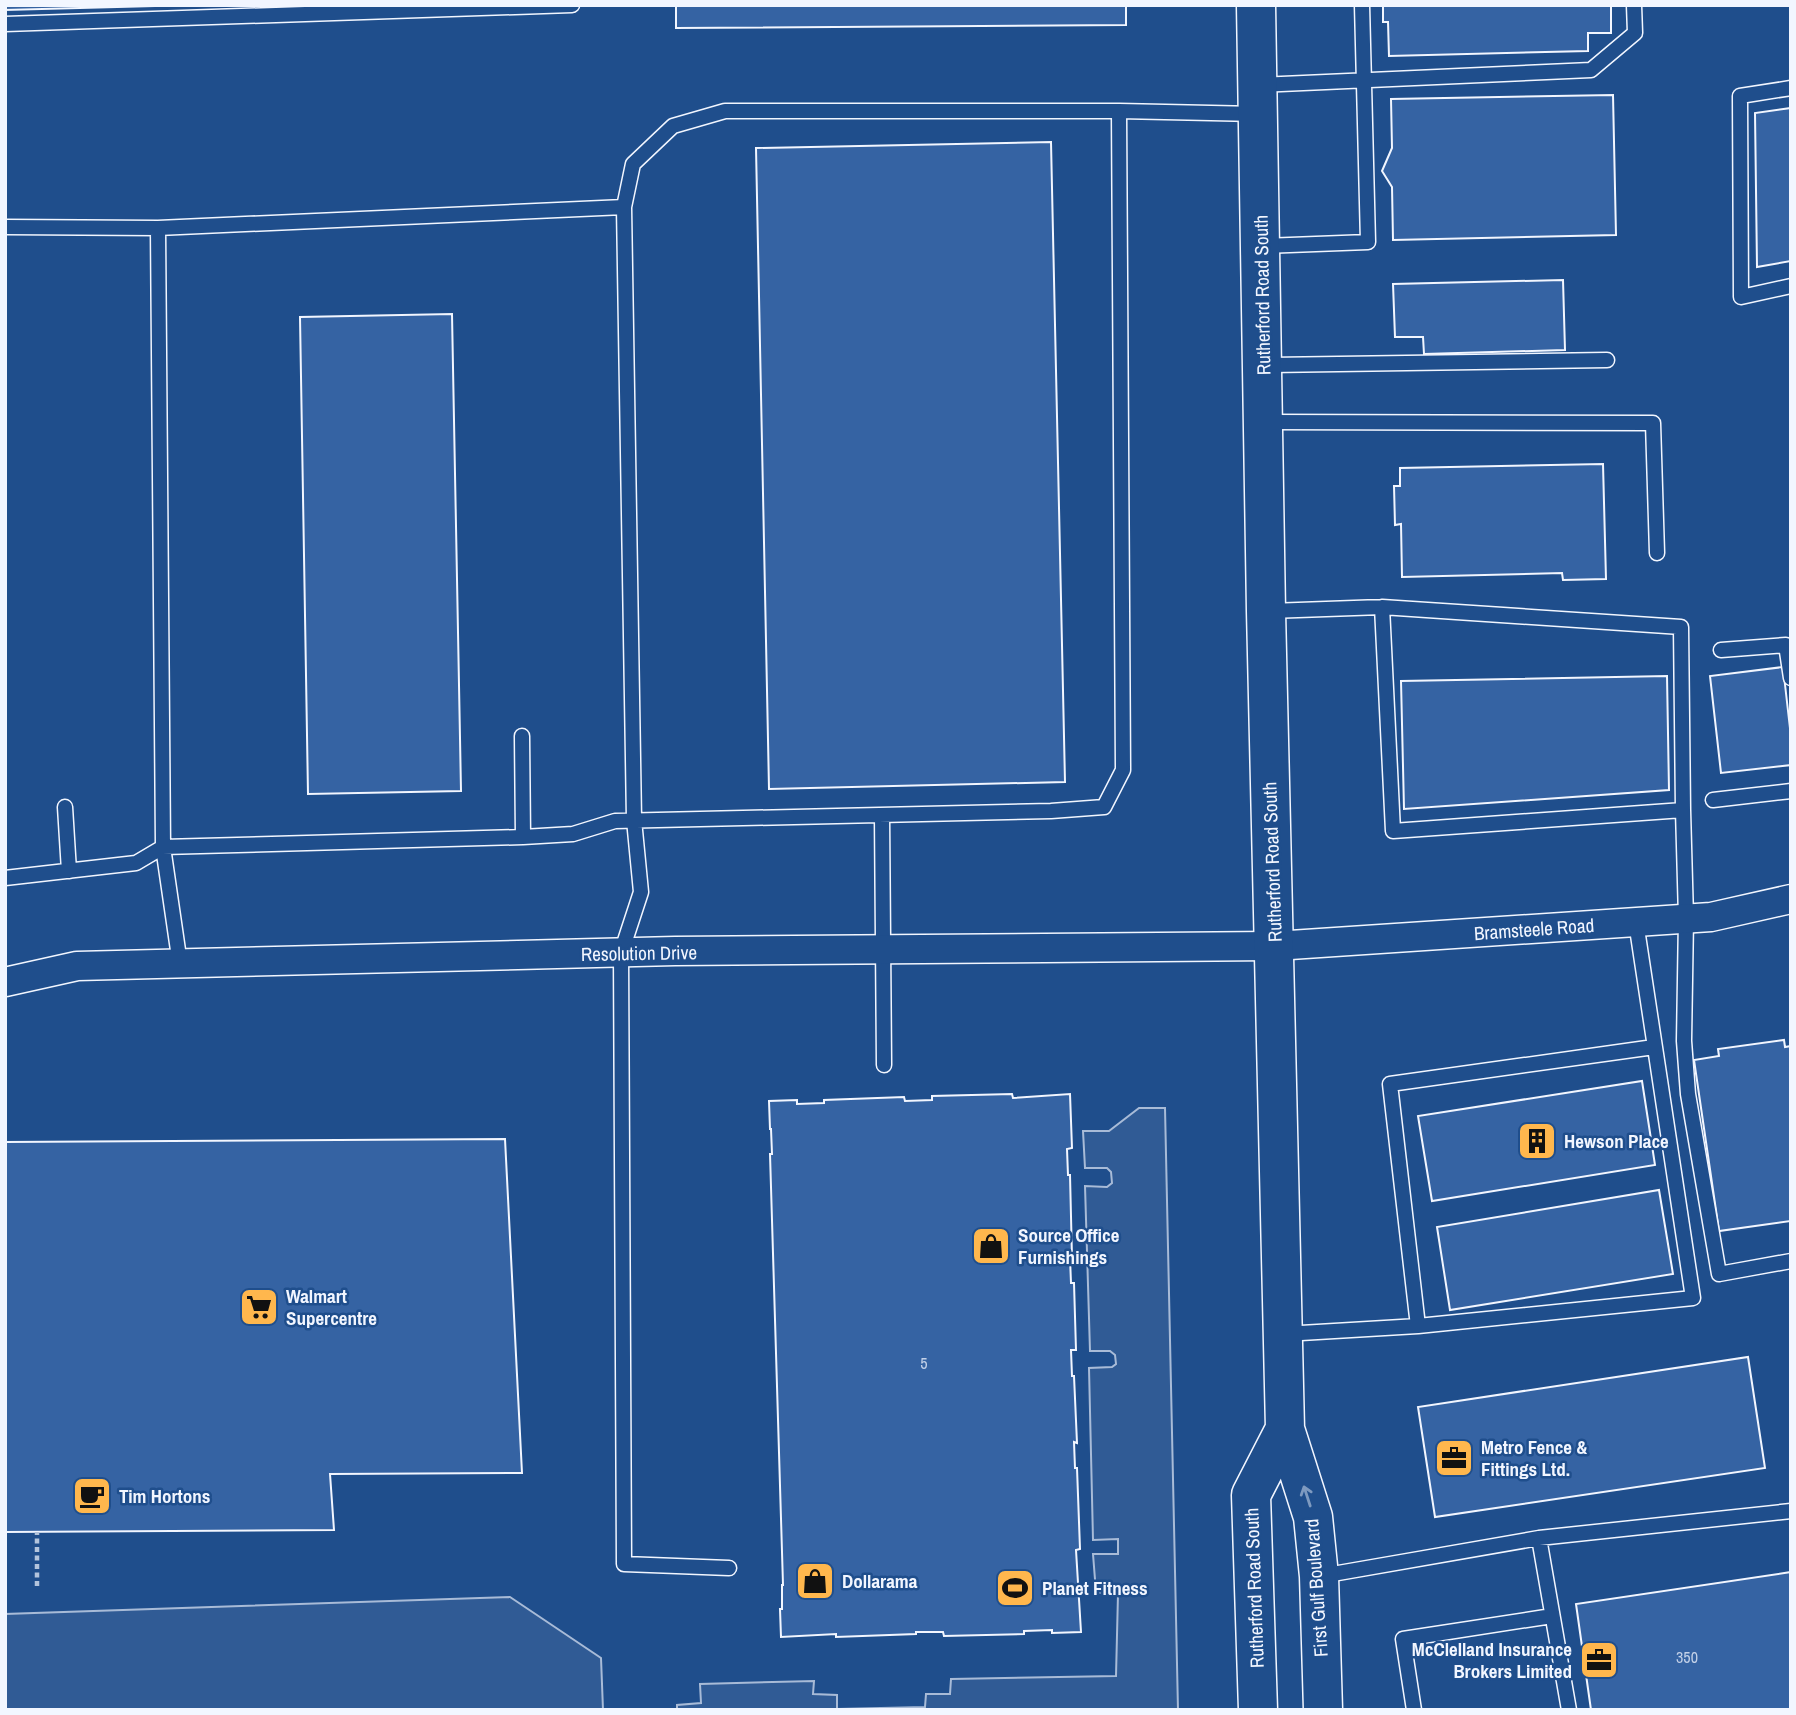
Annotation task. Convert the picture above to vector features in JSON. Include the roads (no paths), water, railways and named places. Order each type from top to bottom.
[{"type":"street","name":"Rutherford Road South","points":[[1256,5],[1266,611],[1285,1429],[1251,1495],[1258,1710]]},
{"type":"street","name":"Bramsteele Road","points":[[1275,946],[1711,917],[1791,899]]},
{"type":"street","name":"Resolution Drive","points":[[5,982],[76,966],[621,953],[1275,946]]},
{"type":"street","name":"First Gulf Boulevard","points":[[1285,1429],[1313,1517],[1319,1576],[1323,1710]]},
{"type":"lane","points":[[5,24],[572,5]]},
{"type":"lane","points":[[1261,246],[1368,242],[1362,5]]},
{"type":"lane","points":[[729,1568],[624,1564],[621,953],[641,891],[634,820],[624,207],[633,164],[673,126],[725,111],[1119,111],[1258,99],[1364,81],[1591,70],[1635,33],[1634,5]]},
{"type":"lane","points":[[1791,88],[1740,96],[1741,297],[1791,286]]},
{"type":"lane","points":[[5,878],[136,863],[163,846],[523,837],[573,834],[615,821],[634,820],[1051,811],[1104,807],[1123,770],[1119,111]]},
{"type":"lane","points":[[5,227],[158,228],[624,207]]},
{"type":"lane","points":[[158,228],[163,846],[180,964]]},
{"type":"lane","points":[[1263,365],[1607,360]]},
{"type":"lane","points":[[1263,422],[1653,423],[1657,553]]},
{"type":"lane","points":[[1266,611],[1382,607],[1681,627],[1686,919],[1684,1041],[1688,1094],[1719,1274],[1791,1261]]},
{"type":"lane","points":[[1382,607],[1393,831],[1683,810]]},
{"type":"lane","points":[[1721,650],[1786,645],[1791,678]]},
{"type":"lane","points":[[522,736],[523,837]]},
{"type":"lane","points":[[1713,800],[1791,792]]},
{"type":"lane","points":[[65,807],[69,871]]},
{"type":"lane","points":[[882,815],[884,1065]]},
{"type":"lane","points":[[1283,1334],[1418,1326],[1693,1298],[1636,922]]},
{"type":"lane","points":[[1418,1326],[1390,1084],[1654,1047]]},
{"type":"lane","points":[[1319,1576],[1539,1538],[1791,1511]]},
{"type":"lane","points":[[1539,1538],[1569,1710]]},
{"type":"lane","points":[[1414,1710],[1403,1639],[1552,1616]]},
{"type":"place","name":"Hewson Place","points":[[1537,1141]]},
{"type":"place","name":"Source Office Furnishings","points":[[991,1246]]},
{"type":"place","name":"Walmart Supercentre","points":[[259,1307]]},
{"type":"place","name":"Metro Fence & Fittings Ltd.","points":[[1454,1458]]},
{"type":"place","name":"Tim Hortons","points":[[92,1496]]},
{"type":"place","name":"Dollarama","points":[[815,1581]]},
{"type":"place","name":"Planet Fitness","points":[[1015,1588]]},
{"type":"place","name":"McClelland Insurance Brokers Limited","points":[[1599,1660]]}]
